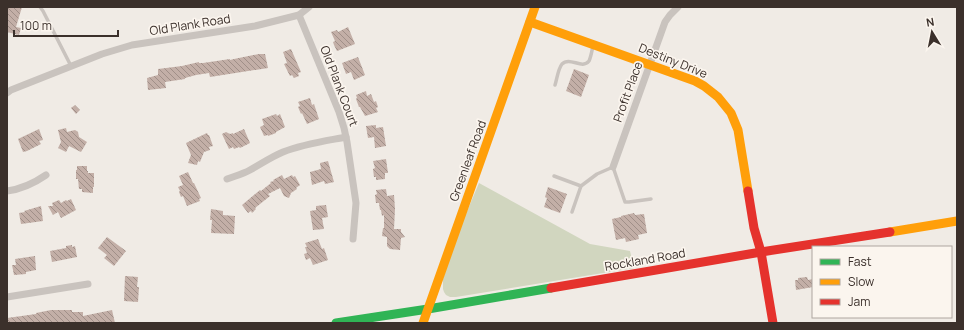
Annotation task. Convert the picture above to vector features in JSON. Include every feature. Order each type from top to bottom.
[{"type":"street","name":"Old Plank Road","points":[[7,93],[11,90],[102,54],[132,45],[255,26],[299,15],[310,7]]},
{"type":"street","name":"Greenleaf Road","points":[[423,323],[535,7]]},
{"type":"street","name":"Profit Place","points":[[613,167],[665,22],[678,7]]},
{"type":"street","name":"Old Plank Court","points":[[299,15],[339,112],[346,137],[356,203],[353,239]]},
{"type":"street","name":"Destiny Drive","points":[[530,22],[689,78],[704,86],[718,97],[731,113],[739,136],[754,228],[761,252],[773,323]]},
{"type":"street","points":[[227,179],[251,170],[268,159],[283,152],[302,146],[346,137]]},
{"type":"street","points":[[7,191],[29,186],[46,175]]},
{"type":"street","name":"Rockland Road","points":[[336,323],[957,221]]},
{"type":"street","points":[[7,297],[88,284]]},
{"type":"lane","points":[[40,7],[71,66]]},
{"type":"lane","points":[[555,85],[561,66],[564,63],[570,61],[582,64],[587,63],[593,44]]},
{"type":"lane","points":[[572,212],[581,186],[598,174],[613,167],[625,202],[651,198]]},
{"type":"lane","points":[[554,176],[581,186]]},
{"type":"green space","points":[[479,183],[590,244],[630,251],[634,268],[456,297],[446,295],[443,289],[443,279],[460,228]]},
{"type":"building","points":[[8,7],[22,7],[16,27],[21,28],[19,35],[7,32]]},
{"type":"building","points":[[348,27],[355,44],[337,51],[331,32],[337,30],[338,32]]},
{"type":"building","points":[[291,49],[301,72],[298,73],[299,76],[294,78],[292,75],[290,76],[284,64],[287,63],[283,52]]},
{"type":"building","points":[[265,54],[268,68],[210,77],[209,73],[196,75],[185,79],[165,82],[166,88],[148,90],[147,78],[158,75],[158,69],[199,62],[203,63],[230,60]]},
{"type":"building","points":[[358,57],[365,75],[354,80],[351,72],[346,74],[342,63]]},
{"type":"building","points":[[574,69],[589,75],[581,97],[566,91]]},
{"type":"building","points":[[366,91],[367,96],[371,94],[374,102],[376,101],[378,107],[376,108],[378,112],[365,116],[359,107],[356,95]]},
{"type":"building","points":[[310,98],[312,105],[314,104],[319,119],[307,124],[298,107],[300,106],[298,102]]},
{"type":"building","points":[[75,105],[80,110],[76,114],[71,108]]},
{"type":"building","points":[[276,114],[277,116],[280,114],[285,127],[276,133],[264,136],[260,127],[264,125],[262,119]]},
{"type":"building","points":[[376,125],[376,128],[383,127],[386,146],[375,148],[374,137],[368,138],[366,126]]},
{"type":"building","points":[[66,128],[67,132],[75,130],[78,132],[79,137],[87,142],[81,152],[69,146],[66,152],[58,148],[61,142],[58,130]]},
{"type":"building","points":[[39,129],[43,140],[39,141],[41,144],[23,152],[18,139]]},
{"type":"building","points":[[244,129],[250,143],[240,148],[234,149],[233,147],[229,149],[222,134],[226,132],[233,134]]},
{"type":"building","points":[[207,133],[213,146],[209,147],[210,150],[204,152],[200,162],[198,161],[197,165],[188,163],[191,155],[186,143]]},
{"type":"building","points":[[386,159],[388,173],[385,173],[385,179],[376,180],[376,177],[374,177],[373,169],[375,168],[373,161]]},
{"type":"building","points":[[328,161],[334,182],[325,184],[324,181],[312,185],[310,172],[321,169],[320,163]]},
{"type":"building","points":[[77,166],[87,166],[88,173],[94,173],[93,193],[82,192],[82,189],[79,189],[78,179],[76,179]]},
{"type":"building","points":[[188,172],[201,198],[199,199],[200,201],[187,206],[183,196],[181,197],[178,187],[183,185],[179,176]]},
{"type":"building","points":[[282,175],[284,179],[292,175],[293,177],[295,176],[300,185],[291,193],[289,198],[284,196],[280,188],[268,194],[270,196],[255,208],[256,209],[252,213],[251,211],[248,213],[242,205],[271,183],[270,182]]},
{"type":"building","points":[[548,187],[567,194],[560,213],[544,207]]},
{"type":"building","points":[[386,189],[387,196],[394,195],[394,229],[401,229],[401,232],[405,237],[401,238],[400,250],[390,249],[387,246],[387,237],[382,236],[384,228],[384,215],[382,216],[379,203],[376,203],[375,195],[377,194],[376,190]]},
{"type":"building","points":[[71,199],[76,210],[61,218],[58,212],[53,215],[48,206],[53,206],[52,203],[59,200],[61,203]]},
{"type":"building","points":[[326,205],[328,217],[322,218],[324,229],[313,230],[310,211],[316,210],[316,206]]},
{"type":"building","points":[[41,206],[43,221],[21,224],[19,213]]},
{"type":"building","points":[[211,209],[223,211],[223,215],[235,216],[234,234],[211,233]]},
{"type":"building","points":[[634,213],[635,215],[644,214],[647,233],[638,235],[639,239],[626,242],[625,238],[616,240],[612,219]]},
{"type":"building","points":[[107,237],[126,251],[114,266],[104,258],[107,255],[98,248]]},
{"type":"building","points":[[318,239],[322,249],[324,248],[328,260],[313,265],[310,258],[306,260],[304,254],[307,253],[305,247],[307,247],[305,243]]},
{"type":"building","points":[[72,245],[72,247],[75,246],[77,257],[52,262],[50,251],[66,248],[66,246]]},
{"type":"building","points":[[35,256],[36,270],[26,272],[26,274],[14,275],[12,265],[16,265],[15,259]]},
{"type":"building","points":[[125,276],[138,277],[138,302],[124,301]]},
{"type":"building","points":[[807,277],[808,280],[812,279],[812,287],[796,290],[795,280],[798,280],[798,278]]},
{"type":"building","points":[[51,310],[72,310],[72,312],[83,312],[83,316],[112,310],[115,323],[7,323],[7,318],[36,314]]},
{"type":"traffic: fast","points":[[336,323],[551,288]]},
{"type":"traffic: slow","points":[[423,323],[535,7]]},
{"type":"traffic: slow","points":[[530,22],[695,81],[704,86],[718,97],[731,113],[738,130],[748,191]]},
{"type":"traffic: slow","points":[[890,232],[957,221]]},
{"type":"traffic: jam","points":[[748,191],[754,228],[761,252],[773,323]]},
{"type":"traffic: jam","points":[[551,288],[761,252],[890,232]]}]
